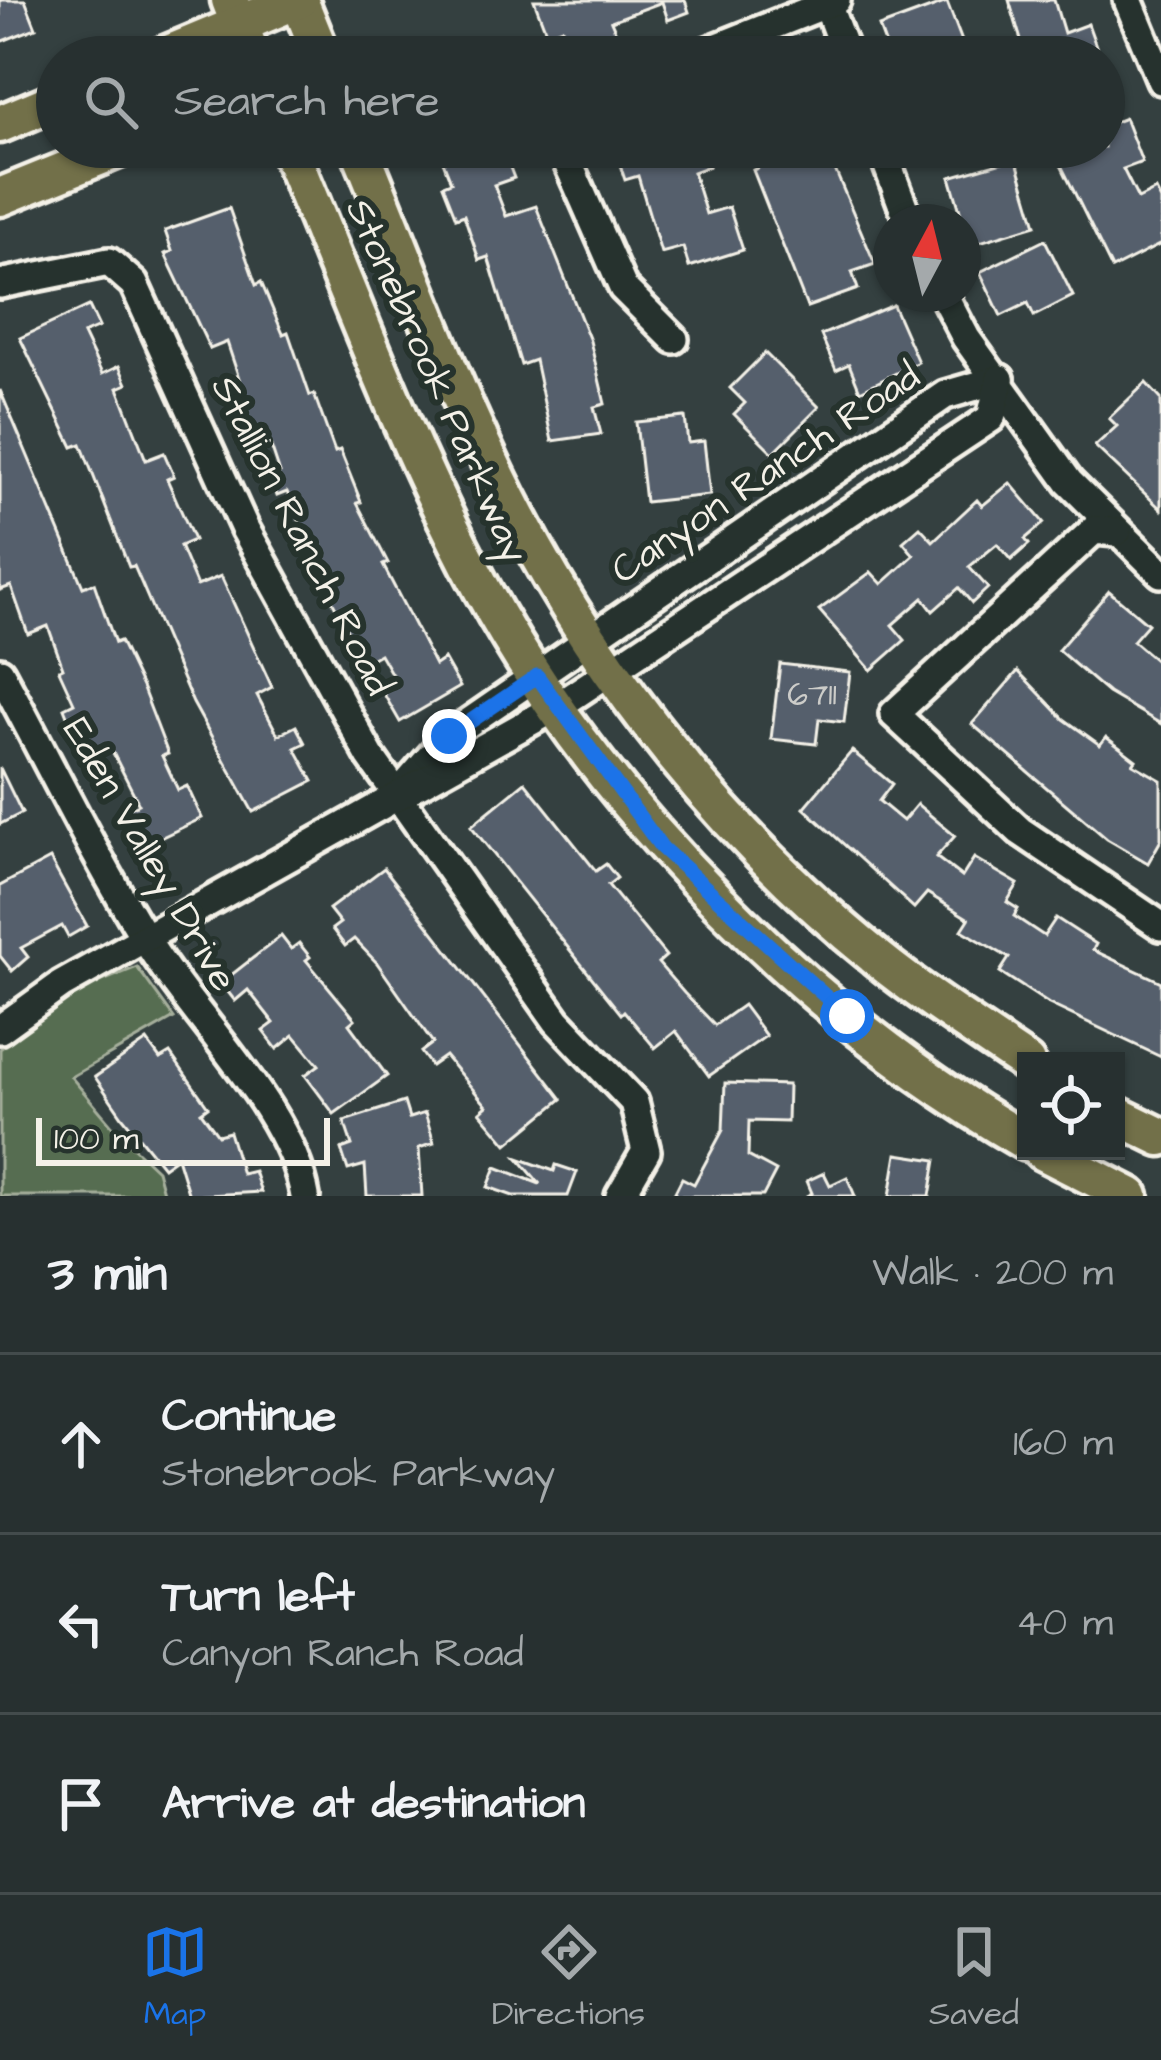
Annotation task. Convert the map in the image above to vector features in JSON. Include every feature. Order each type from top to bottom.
[{"type":"main road","points":[[240,27],[298,0],[313,36]]},
{"type":"main road","points":[[0,124],[36,109]]},
{"type":"main road","points":[[0,197],[71,168]]},
{"type":"main road","name":"Stonebrook Parkway","points":[[297,168],[425,475],[485,595],[662,848],[904,1065],[1017,1136]]},
{"type":"main road","name":"Stonebrook Parkway","points":[[368,168],[498,477],[600,656],[713,799],[787,878],[877,958],[1017,1057]]},
{"type":"main road","points":[[1125,1119],[1161,1137]]},
{"type":"main road","points":[[1060,1160],[1130,1196]]},
{"type":"street","points":[[1129,0],[1161,80]]},
{"type":"street","points":[[746,36],[831,2],[841,36]]},
{"type":"street","points":[[570,168],[623,288],[674,339]]},
{"type":"street","points":[[889,168],[903,204]]},
{"type":"street","name":"Stallion Ranch Road","points":[[0,284],[109,262],[134,284],[245,530],[396,796],[557,1022],[634,1102],[646,1151],[620,1196]]},
{"type":"street","points":[[952,312],[966,338],[1070,482],[1161,573]]},
{"type":"street","name":"Canyon Ranch Road","points":[[0,1030],[61,985],[396,796],[449,736],[548,691],[991,418],[1000,379],[945,395],[600,656]]},
{"type":"street","points":[[1117,532],[1094,530],[894,714],[940,762],[1020,831],[1161,926]]},
{"type":"street","name":"Eden Valley Drive","points":[[0,672],[145,939],[206,1030],[275,1115],[302,1173],[305,1196]]},
{"type":"green space","points":[[137,967],[174,1018],[71,1077],[157,1170],[164,1196],[0,1196],[0,1049],[75,992]]},
{"type":"building","points":[[0,0],[25,0],[36,28],[0,42]]},
{"type":"building","points":[[534,0],[685,0],[689,12],[668,20],[662,2],[611,21],[614,36],[565,36],[562,28],[547,34]]},
{"type":"building","points":[[1009,0],[1054,0],[1064,33],[1088,24],[1092,36],[1020,36]]},
{"type":"building","points":[[947,2],[960,36],[882,36],[879,27]]},
{"type":"building","points":[[1125,118],[1142,162],[1123,169],[1138,199],[1156,190],[1161,200],[1161,244],[1112,269],[1062,168],[1125,168]]},
{"type":"building","points":[[446,168],[510,168],[514,178],[494,185],[506,216],[536,206],[590,341],[605,404],[594,407],[601,434],[552,441],[535,360],[521,365],[488,257],[479,260],[464,215],[456,218],[443,185],[451,182]]},
{"type":"building","points":[[621,168],[704,168],[693,172],[706,214],[729,207],[743,250],[689,267],[683,247],[661,253],[638,176],[625,180]]},
{"type":"building","points":[[758,168],[834,168],[873,259],[873,265],[852,272],[858,289],[807,307],[753,170]]},
{"type":"building","points":[[981,168],[1019,168],[1036,225],[981,242],[981,204],[958,204],[950,177]]},
{"type":"building","points":[[229,208],[256,285],[261,282],[283,334],[288,332],[310,396],[314,394],[335,452],[340,450],[361,502],[357,503],[388,563],[383,565],[435,665],[444,659],[460,687],[400,722],[381,689],[395,680],[380,654],[364,663],[308,553],[312,551],[287,492],[277,496],[270,478],[280,473],[268,437],[248,445],[227,386],[240,381],[227,342],[210,349],[165,254],[172,251],[165,231]]},
{"type":"building","points":[[1045,240],[1073,296],[1034,316],[1028,303],[1001,316],[981,272]]},
{"type":"building","points":[[89,306],[99,327],[83,334],[102,374],[119,366],[127,384],[118,388],[146,460],[164,453],[174,476],[167,479],[194,540],[180,546],[197,586],[221,576],[272,687],[257,695],[278,735],[296,726],[305,743],[295,748],[313,781],[253,812],[193,703],[134,566],[129,567],[81,444],[73,447],[20,338]]},
{"type":"building","points":[[876,312],[896,312],[918,362],[860,391],[849,364],[836,370],[821,335]]},
{"type":"building","points":[[765,353],[819,407],[773,453],[734,414],[745,403],[730,388]]},
{"type":"building","points":[[1146,383],[1161,399],[1161,509],[1095,446],[1117,426],[1109,418]]},
{"type":"building","points":[[0,390],[83,587],[94,583],[115,643],[120,641],[143,689],[168,754],[162,756],[178,790],[187,786],[202,818],[141,847],[124,811],[139,804],[110,747],[84,758],[64,708],[74,703],[59,670],[63,668],[48,626],[28,634],[11,586],[0,590]]},
{"type":"building","points":[[685,417],[688,443],[704,441],[710,495],[645,502],[636,422]]},
{"type":"building","points":[[1010,483],[1044,523],[1025,539],[1029,544],[1011,560],[997,544],[969,567],[988,588],[972,603],[959,588],[933,611],[923,598],[892,625],[905,640],[871,670],[819,610],[871,572],[882,584],[914,555],[903,542],[920,527],[933,541],[977,500],[982,506]]},
{"type":"building","points":[[1109,591],[1148,624],[1133,641],[1161,665],[1161,724],[1108,693],[1058,650]]},
{"type":"building","points":[[780,664],[850,672],[844,722],[819,719],[816,744],[771,739]]},
{"type":"building","points":[[1018,671],[1064,719],[1100,745],[1106,737],[1136,760],[1133,764],[1161,780],[1161,840],[1148,863],[1107,839],[972,724]]},
{"type":"building","points":[[852,751],[892,784],[879,801],[903,821],[917,804],[955,836],[936,857],[962,877],[974,858],[1018,884],[1007,902],[1018,909],[1014,916],[1044,936],[1056,918],[1096,944],[1093,950],[1161,982],[1161,1057],[1049,1004],[1000,972],[1009,958],[962,930],[969,919],[927,893],[914,908],[804,808]]},
{"type":"building","points":[[0,768],[22,813],[0,824]]},
{"type":"building","points":[[525,782],[596,871],[606,864],[617,878],[608,885],[666,956],[658,963],[684,993],[715,1025],[743,1005],[766,1036],[709,1076],[676,1031],[655,1048],[624,1011],[621,1014],[471,826]]},
{"type":"building","points":[[50,859],[87,926],[68,937],[62,926],[21,948],[28,957],[12,971],[0,956],[0,886]]},
{"type":"building","points":[[384,868],[562,1099],[507,1144],[480,1112],[487,1106],[445,1056],[431,1066],[421,1052],[433,1043],[377,963],[354,939],[345,946],[332,929],[340,923],[329,909]]},
{"type":"building","points":[[281,936],[291,949],[299,943],[310,957],[306,960],[355,1019],[349,1024],[387,1076],[334,1114],[305,1075],[319,1065],[294,1035],[277,1049],[263,1031],[274,1023],[248,990],[235,1001],[221,983]]},
{"type":"building","points":[[147,1041],[160,1059],[170,1053],[208,1107],[201,1112],[218,1135],[229,1132],[242,1174],[254,1171],[261,1192],[189,1196],[177,1157],[163,1167],[122,1116],[95,1077]]},
{"type":"building","points":[[725,1083],[788,1085],[787,1122],[749,1121],[748,1156],[776,1171],[763,1196],[673,1196],[682,1178],[694,1184],[723,1130]]},
{"type":"building","points":[[404,1102],[409,1118],[425,1113],[434,1143],[419,1148],[422,1196],[367,1196],[365,1165],[348,1170],[341,1149],[352,1145],[344,1121]]},
{"type":"building","points":[[897,1154],[936,1160],[930,1196],[890,1196]]},
{"type":"building","points":[[518,1158],[554,1171],[556,1165],[577,1172],[568,1196],[513,1196],[488,1187],[496,1167],[540,1184]]},
{"type":"building","points":[[824,1173],[830,1185],[847,1177],[855,1196],[806,1196],[812,1193],[807,1181]]},
{"type":"route","points":[[449,736],[537,676],[662,848],[847,1016]]}]
